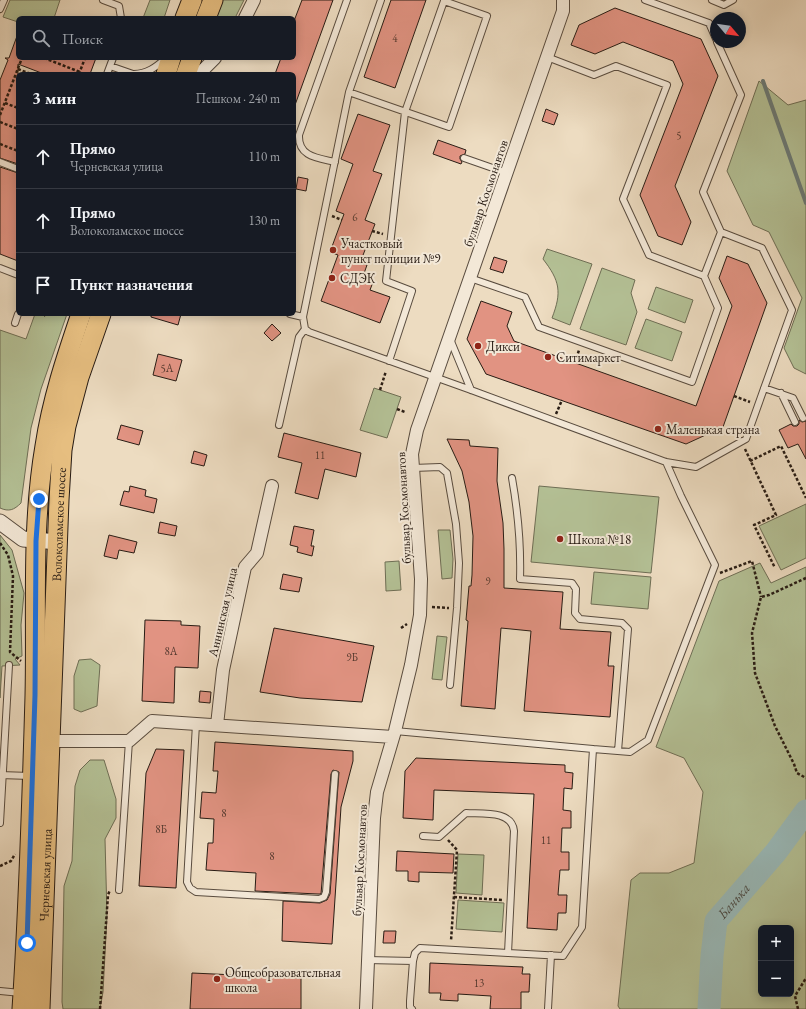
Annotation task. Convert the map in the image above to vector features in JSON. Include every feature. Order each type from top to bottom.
[{"type":"main road","points":[[186,16],[192,0]]},
{"type":"main road","points":[[207,16],[213,0]]},
{"type":"main road","points":[[167,72],[170,60]]},
{"type":"main road","points":[[187,72],[191,60]]},
{"type":"main road","name":"Волоколамское шоссе","points":[[41,740],[36,541],[39,499],[44,448],[49,422],[61,373],[80,316]]},
{"type":"main road","name":"Волоколамское шоссе","points":[[41,740],[54,654],[62,450],[66,426],[79,377],[99,316]]},
{"type":"main road","name":"Черневская улица","points":[[22,1001],[27,943],[32,776],[41,740]]},
{"type":"main road","name":"Черневская улица","points":[[40,1009],[41,740]]},
{"type":"street","points":[[246,16],[254,0]]},
{"type":"street","name":"бульвар Космонавтов","points":[[366,1009],[374,818],[378,792],[412,659],[420,615],[421,579],[412,454],[417,430],[563,11],[563,0]]},
{"type":"street","points":[[201,72],[213,60]]},
{"type":"street","name":"Аннинская улица","points":[[217,725],[223,670],[245,567],[257,553],[272,486]]},
{"type":"street","points":[[0,522],[23,539],[58,542]]},
{"type":"street","points":[[41,740],[129,741],[152,721],[394,734]]},
{"type":"lane","points":[[0,9],[4,0]]},
{"type":"lane","points":[[103,0],[119,6],[121,16]]},
{"type":"lane","points":[[335,162],[317,158],[308,154],[303,150],[299,143],[299,135],[347,0]]},
{"type":"lane","points":[[280,425],[299,336],[305,329],[304,317],[349,92],[381,0]]},
{"type":"lane","points":[[645,0],[709,23],[710,25]]},
{"type":"lane","points":[[712,0],[724,5],[733,0]]},
{"type":"lane","points":[[349,92],[405,112],[449,127],[488,16],[444,1],[405,112],[386,281],[412,291],[389,361]]},
{"type":"lane","points":[[305,329],[309,332],[666,462],[696,467],[746,440],[792,310],[762,248],[721,232],[703,192],[741,95],[720,48]]},
{"type":"lane","points":[[547,57],[594,76],[616,66],[667,85],[623,198],[649,255],[704,276]]},
{"type":"lane","points":[[108,72],[112,60]]},
{"type":"lane","points":[[143,72],[156,67],[164,60]]},
{"type":"lane","points":[[110,66],[128,72]]},
{"type":"lane","points":[[464,158],[507,173]]},
{"type":"lane","points":[[0,162],[16,168]]},
{"type":"lane","points":[[470,278],[525,297],[539,327],[692,382],[718,308],[704,276],[721,232]]},
{"type":"lane","points":[[0,268],[16,274]]},
{"type":"lane","points":[[296,315],[304,317]]},
{"type":"lane","points":[[15,323],[17,316]]},
{"type":"lane","points":[[449,338],[471,390]]},
{"type":"lane","points":[[764,388],[793,398],[803,418]]},
{"type":"lane","points":[[781,394],[795,422]]},
{"type":"lane","points":[[394,734],[630,752],[648,740],[715,565],[666,462]]},
{"type":"lane","points":[[413,468],[440,466],[447,473],[456,524],[458,555],[457,608],[450,685]]},
{"type":"lane","points":[[512,478],[519,525],[521,551],[520,579],[572,583],[576,589],[575,613],[580,619],[622,623],[628,629],[618,751]]},
{"type":"lane","points":[[0,823],[9,665]]},
{"type":"lane","points":[[196,724],[187,882],[190,888],[196,892],[319,899],[324,897],[326,892],[335,774]]},
{"type":"lane","points":[[119,890],[129,741]]},
{"type":"lane","points":[[412,1009],[410,1007],[410,1001],[412,961],[415,953],[420,948],[563,956],[582,927],[593,749]]},
{"type":"lane","points":[[2,775],[32,776]]},
{"type":"lane","points":[[423,836],[439,837],[466,813],[499,815],[505,817],[513,825],[514,831],[508,953]]},
{"type":"lane","points":[[548,1009],[551,955]]},
{"type":"lane","points":[[368,960],[412,961]]},
{"type":"lane","points":[[0,991],[22,1001]]},
{"type":"path","points":[[17,72],[21,60]]},
{"type":"path","points":[[49,60],[78,72]]},
{"type":"path","points":[[80,72],[84,60]]},
{"type":"path","points":[[18,69],[26,72]]},
{"type":"path","points":[[0,115],[16,74]]},
{"type":"path","points":[[5,103],[16,107]]},
{"type":"path","points":[[0,122],[16,128]]},
{"type":"path","points":[[0,144],[16,150]]},
{"type":"path","points":[[575,363],[582,343]]},
{"type":"path","points":[[380,390],[386,371]]},
{"type":"path","points":[[734,396],[758,405]]},
{"type":"path","points":[[554,420],[562,400]]},
{"type":"path","points":[[397,409],[405,412]]},
{"type":"path","points":[[741,442],[776,515],[754,525],[775,568]]},
{"type":"path","points":[[750,461],[781,446],[806,498]]},
{"type":"path","points":[[711,577],[752,561],[761,597],[752,634],[755,673],[775,726],[797,773],[806,778]]},
{"type":"path","points":[[761,597],[769,595],[806,578]]},
{"type":"path","points":[[429,611],[430,607],[457,608]]},
{"type":"path","points":[[442,833],[457,850],[450,950]]},
{"type":"path","points":[[0,866],[11,860]]},
{"type":"path","points":[[100,1009],[108,894],[111,887]]},
{"type":"path","points":[[454,897],[510,900]]},
{"type":"path","points":[[798,1009],[795,996],[806,978]]},
{"type":"green space","points":[[10,0],[60,0],[55,16],[16,16],[16,21],[3,17]]},
{"type":"green space","points":[[150,0],[170,0],[165,16],[144,16]]},
{"type":"green space","points":[[222,0],[244,0],[236,16],[216,16]]},
{"type":"green space","points":[[759,81],[788,105],[806,100],[806,374],[794,368],[784,348],[802,298],[769,232],[753,225],[727,171]]},
{"type":"green space","points":[[547,249],[592,264],[570,325],[552,318],[557,301],[558,287],[553,274],[543,259]]},
{"type":"green space","points":[[602,268],[635,280],[631,293],[637,312],[626,345],[580,329]]},
{"type":"green space","points":[[656,287],[693,300],[685,323],[648,309]]},
{"type":"green space","points":[[34,316],[66,316],[41,389],[31,428],[21,503],[14,509],[6,510],[0,508],[0,330],[26,339]]},
{"type":"green space","points":[[646,319],[682,332],[672,361],[635,348]]},
{"type":"green space","points":[[374,388],[401,397],[387,438],[360,430]]},
{"type":"green space","points":[[539,486],[659,497],[651,573],[531,562]]},
{"type":"green space","points":[[806,504],[806,558],[781,570],[759,526]]},
{"type":"green space","points":[[438,530],[450,530],[453,559],[452,578],[442,579]]},
{"type":"green space","points":[[0,535],[12,550],[24,593],[21,625],[22,656],[15,659],[20,665],[2,666],[0,698]]},
{"type":"green space","points":[[399,561],[401,590],[386,591],[385,562]]},
{"type":"green space","points":[[760,563],[771,583],[806,567],[806,1009],[620,1009],[618,1006],[631,880],[640,873],[669,873],[694,863],[703,792],[684,758],[656,747],[719,581]]},
{"type":"green space","points":[[594,572],[651,577],[648,609],[591,604]]},
{"type":"green space","points":[[437,636],[447,637],[442,680],[432,679]]},
{"type":"green space","points":[[91,659],[100,665],[97,706],[81,712],[74,709],[74,676],[79,660]]},
{"type":"green space","points":[[90,760],[104,760],[116,799],[116,818],[105,839],[107,916],[103,992],[100,1009],[63,1009],[64,886],[72,861],[75,786],[80,770]]},
{"type":"green space","points":[[458,854],[484,855],[482,895],[456,893]]},
{"type":"green space","points":[[458,900],[504,903],[502,932],[456,929]]},
{"type":"building","points":[[302,0],[333,0],[296,102],[296,72],[276,72],[280,60],[296,60],[296,16]]},
{"type":"building","points":[[391,0],[426,0],[395,88],[364,77]]},
{"type":"building","points":[[615,8],[701,39],[718,76],[675,186],[691,222],[682,245],[658,236],[640,195],[683,84],[673,61],[623,42],[595,54],[571,45],[579,25]]},
{"type":"building","points":[[16,39],[16,60],[95,60],[91,72],[39,72],[18,64],[18,72],[16,72],[16,163],[0,158],[0,80],[8,60],[5,58],[9,58]]},
{"type":"building","points":[[546,109],[558,114],[554,125],[542,121]]},
{"type":"building","points":[[358,114],[390,125],[373,171],[382,174],[365,220],[375,224],[360,263],[367,265],[362,279],[373,282],[370,290],[390,297],[380,323],[321,301],[338,255],[330,252],[344,214],[336,211],[353,164],[341,159]]},
{"type":"building","points":[[438,140],[466,150],[465,154],[460,156],[462,162],[461,164],[433,154]]},
{"type":"building","points":[[0,167],[16,172],[16,260],[0,254]]},
{"type":"building","points":[[298,177],[308,179],[306,191],[296,189]]},
{"type":"building","points":[[727,256],[748,264],[767,303],[723,427],[686,444],[486,374],[467,339],[481,301],[512,312],[507,326],[514,341],[696,406],[732,306],[719,278]]},
{"type":"building","points":[[494,257],[507,261],[503,273],[490,269]]},
{"type":"building","points":[[151,316],[180,316],[178,325]]},
{"type":"building","points":[[272,324],[281,333],[272,341],[264,333]]},
{"type":"building","points":[[158,354],[182,360],[176,381],[153,375]]},
{"type":"building","points":[[799,420],[802,422],[806,421],[806,459],[798,444],[788,448],[779,430],[791,424],[793,426],[797,426],[799,424]]},
{"type":"building","points":[[121,425],[143,431],[139,445],[117,439]]},
{"type":"building","points":[[284,433],[361,453],[356,477],[325,469],[318,499],[295,493],[302,463],[278,457]]},
{"type":"building","points":[[447,439],[469,440],[470,446],[498,448],[497,481],[503,523],[504,588],[563,592],[560,629],[611,632],[608,666],[614,666],[610,717],[524,711],[531,631],[501,628],[495,709],[461,706],[468,621],[466,620],[469,586],[471,586],[472,575],[473,536],[469,502],[462,471]]},
{"type":"building","points":[[194,451],[207,455],[204,466],[191,463]]},
{"type":"building","points":[[130,486],[146,490],[145,496],[157,499],[154,513],[120,505],[124,491],[129,492]]},
{"type":"building","points":[[160,522],[177,526],[175,536],[158,533]]},
{"type":"building","points":[[294,526],[314,530],[311,546],[314,546],[312,556],[297,552],[298,547],[290,545]]},
{"type":"building","points":[[109,535],[137,542],[134,553],[119,550],[117,559],[104,556]]},
{"type":"building","points":[[283,574],[302,578],[299,592],[280,589]]},
{"type":"building","points":[[145,620],[181,621],[181,625],[200,626],[198,668],[175,667],[174,703],[142,701]]},
{"type":"building","points":[[274,628],[374,646],[362,702],[300,698],[260,692]]},
{"type":"building","points":[[200,691],[211,692],[210,703],[199,702]]},
{"type":"building","points":[[215,742],[353,751],[353,761],[341,807],[332,944],[282,941],[283,901],[320,903],[327,900],[330,894],[339,772],[333,770],[331,774],[321,894],[255,891],[256,873],[206,870],[208,843],[213,843],[214,819],[200,818],[202,792],[216,793],[218,771],[213,771]]},
{"type":"building","points":[[156,749],[184,750],[176,888],[139,886],[146,773]]},
{"type":"building","points":[[416,758],[565,765],[565,772],[573,773],[572,789],[564,788],[563,810],[571,811],[571,828],[562,828],[561,852],[569,852],[569,870],[560,870],[558,895],[567,895],[566,913],[558,913],[557,930],[527,928],[534,794],[434,790],[433,820],[403,818],[405,771]]},
{"type":"building","points":[[397,851],[454,854],[453,873],[419,872],[419,882],[408,881],[408,871],[396,871]]},
{"type":"building","points":[[384,931],[396,931],[395,943],[383,943]]},
{"type":"building","points":[[430,963],[523,967],[522,974],[530,974],[529,992],[521,992],[521,1009],[490,1009],[491,996],[458,994],[458,1001],[440,1000],[441,993],[429,993]]},
{"type":"building","points":[[192,973],[301,978],[301,1009],[190,1009]]},
{"type":"waterway","points":[[763,81],[806,203]]},
{"type":"waterway","name":"Банька","points":[[709,1009],[712,956],[716,921],[776,852],[806,811]]},
{"type":"place","name":"Участковый пункт полиции №9","points":[[333,250]]},
{"type":"place","name":"СДЭК","points":[[332,278]]},
{"type":"place","name":"Дикси","points":[[478,346]]},
{"type":"place","name":"Ситимаркет","points":[[548,357]]},
{"type":"place","name":"Маленькая страна","points":[[658,429]]},
{"type":"place","name":"Школа №18","points":[[560,539]]},
{"type":"place","name":"Общеобразовательная школа","points":[[217,979]]},
{"type":"route","points":[[27,943],[35,695],[36,541],[39,499]]}]
